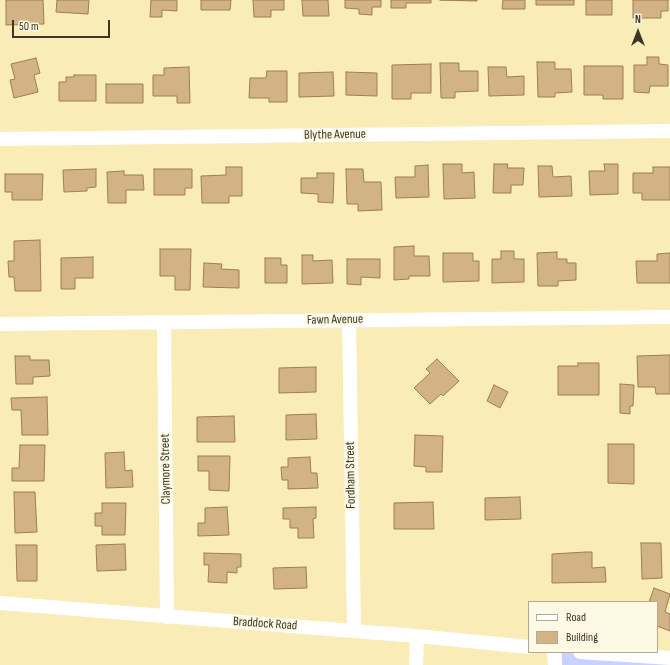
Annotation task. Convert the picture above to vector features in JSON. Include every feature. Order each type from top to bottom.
[{"type":"street","name":"Blythe Avenue","points":[[0,139],[670,131]]},
{"type":"street","name":"Fawn Avenue","points":[[0,324],[670,317]]},
{"type":"street","name":"Fordham Street","points":[[349,320],[354,631]]},
{"type":"street","name":"Claymore Street","points":[[164,322],[167,617]]},
{"type":"street","name":"Braddock Road","points":[[0,603],[417,636],[528,647]]},
{"type":"street","points":[[416,665],[417,636]]},
{"type":"street","points":[[554,653],[555,665]]},
{"type":"street","points":[[595,653],[670,658]]},
{"type":"shaded area","points":[[562,653],[670,660],[670,665],[562,665]]},
{"type":"building","points":[[6,0],[43,0],[44,24],[6,25]]},
{"type":"building","points":[[57,0],[89,0],[88,14],[56,12]]},
{"type":"building","points":[[151,0],[177,0],[177,11],[162,10],[162,17],[150,17]]},
{"type":"building","points":[[201,0],[231,0],[230,10],[201,10]]},
{"type":"building","points":[[253,0],[284,0],[284,10],[271,10],[271,17],[254,17]]},
{"type":"building","points":[[302,0],[328,0],[329,16],[303,16]]},
{"type":"building","points":[[345,0],[381,0],[381,7],[372,7],[372,15],[359,14],[359,9],[345,8]]},
{"type":"building","points":[[391,0],[431,0],[431,3],[406,3],[406,8],[391,8]]},
{"type":"building","points":[[440,0],[477,0],[477,1]]},
{"type":"building","points":[[503,0],[525,0],[525,9],[502,9]]},
{"type":"building","points":[[536,0],[574,0],[574,5],[536,5]]},
{"type":"building","points":[[586,0],[612,0],[612,15],[586,15]]},
{"type":"building","points":[[633,0],[668,0],[668,11],[661,11],[661,18],[633,18]]},
{"type":"building","points":[[647,57],[659,57],[659,64],[668,65],[668,86],[650,86],[649,93],[634,92],[634,65],[647,65]]},
{"type":"building","points":[[36,58],[40,73],[34,75],[38,92],[14,98],[10,80],[15,79],[11,64]]},
{"type":"building","points":[[537,62],[555,62],[555,69],[571,69],[572,92],[555,93],[555,97],[538,97]]},
{"type":"building","points":[[440,63],[459,63],[459,71],[478,71],[478,91],[455,92],[455,98],[441,98]]},
{"type":"building","points":[[431,64],[431,93],[411,93],[411,99],[392,99],[392,65]]},
{"type":"building","points":[[584,66],[623,66],[623,99],[603,99],[603,95],[584,95]]},
{"type":"building","points":[[189,67],[190,103],[177,103],[177,96],[153,96],[153,75],[164,75],[164,68]]},
{"type":"building","points":[[488,67],[506,67],[507,77],[524,76],[524,95],[489,96]]},
{"type":"building","points":[[267,71],[287,71],[287,102],[269,102],[269,98],[249,98],[250,78],[266,78]]},
{"type":"building","points":[[333,72],[334,96],[299,97],[299,73]]},
{"type":"building","points":[[346,72],[377,73],[377,96],[346,95]]},
{"type":"building","points":[[74,75],[96,75],[96,101],[59,101],[59,82],[66,82],[66,77],[74,77]]},
{"type":"building","points":[[106,84],[143,84],[143,103],[106,103]]},
{"type":"building","points":[[443,164],[462,164],[462,173],[474,172],[475,198],[444,199]]},
{"type":"building","points":[[494,164],[508,164],[507,168],[524,168],[523,185],[511,185],[511,193],[493,193]]},
{"type":"building","points":[[604,164],[618,164],[618,194],[590,195],[589,171],[605,171]]},
{"type":"building","points":[[428,165],[429,197],[396,198],[395,177],[415,177],[415,166]]},
{"type":"building","points":[[538,166],[552,166],[553,177],[571,176],[572,196],[539,197]]},
{"type":"building","points":[[226,167],[242,167],[242,196],[229,196],[229,203],[202,203],[201,176],[226,175]]},
{"type":"building","points":[[653,167],[670,167],[670,200],[642,200],[642,193],[633,193],[633,173],[653,173]]},
{"type":"building","points":[[96,169],[96,187],[87,188],[87,191],[64,192],[63,170]]},
{"type":"building","points":[[154,169],[192,169],[192,188],[185,188],[185,195],[154,195]]},
{"type":"building","points":[[346,169],[363,169],[364,182],[381,182],[382,210],[358,211],[358,204],[347,204]]},
{"type":"building","points":[[124,171],[124,175],[143,175],[144,190],[126,190],[126,203],[108,203],[107,172]]},
{"type":"building","points":[[317,173],[334,173],[333,203],[318,202],[318,194],[301,193],[301,178],[317,178]]},
{"type":"building","points":[[5,174],[43,174],[42,200],[12,200],[12,192],[5,192]]},
{"type":"building","points":[[40,240],[41,291],[15,291],[14,277],[9,277],[8,261],[14,261],[14,241]]},
{"type":"building","points":[[414,246],[414,256],[429,256],[430,276],[409,276],[409,279],[394,280],[394,247]]},
{"type":"building","points":[[160,249],[191,249],[190,290],[175,290],[175,276],[160,276]]},
{"type":"building","points":[[501,251],[514,251],[514,259],[524,259],[524,282],[492,283],[492,259],[501,259]]},
{"type":"building","points":[[557,252],[557,259],[567,259],[567,263],[576,263],[576,280],[558,281],[558,286],[538,286],[537,253]]},
{"type":"building","points":[[443,253],[473,253],[473,261],[479,261],[479,281],[443,282]]},
{"type":"building","points":[[670,253],[670,283],[637,283],[636,261],[657,261],[657,254]]},
{"type":"building","points":[[302,255],[313,255],[313,261],[332,260],[333,283],[302,284]]},
{"type":"building","points":[[93,257],[93,278],[75,278],[75,289],[61,289],[61,258]]},
{"type":"building","points":[[265,258],[281,258],[281,265],[287,265],[287,283],[265,283]]},
{"type":"building","points":[[347,259],[380,259],[380,278],[361,277],[361,285],[347,284]]},
{"type":"building","points":[[204,263],[222,264],[221,269],[239,270],[239,288],[203,287]]},
{"type":"building","points":[[670,355],[670,394],[656,394],[655,387],[638,387],[637,356]]},
{"type":"building","points":[[15,356],[30,356],[30,360],[49,360],[50,376],[33,377],[33,384],[16,384]]},
{"type":"building","points":[[437,359],[459,381],[443,396],[441,394],[430,404],[414,388],[430,373],[426,369]]},
{"type":"building","points":[[578,363],[599,363],[599,395],[558,395],[558,366],[578,366]]},
{"type":"building","points":[[316,367],[316,392],[279,393],[279,368]]},
{"type":"building","points":[[620,384],[634,385],[633,406],[630,406],[630,414],[620,413]]},
{"type":"building","points":[[494,385],[508,392],[500,408],[487,401]]},
{"type":"building","points":[[47,397],[48,435],[22,435],[21,410],[12,410],[11,398]]},
{"type":"building","points":[[316,414],[317,439],[286,440],[286,415]]},
{"type":"building","points":[[234,416],[235,442],[197,442],[197,417]]},
{"type":"building","points":[[415,435],[443,436],[442,472],[426,472],[426,467],[414,466]]},
{"type":"building","points":[[608,444],[634,444],[634,484],[608,483]]},
{"type":"building","points":[[20,445],[45,445],[44,481],[12,481],[12,468],[19,468]]},
{"type":"building","points":[[124,452],[125,471],[132,470],[133,487],[106,488],[105,453]]},
{"type":"building","points":[[198,456],[230,456],[229,491],[209,490],[209,471],[198,471]]},
{"type":"building","points":[[310,457],[311,473],[317,473],[318,488],[288,489],[288,480],[282,480],[281,467],[288,467],[288,458]]},
{"type":"building","points":[[14,492],[35,492],[37,532],[15,533]]},
{"type":"building","points":[[520,497],[521,519],[485,520],[485,498]]},
{"type":"building","points":[[433,502],[434,529],[394,529],[394,503]]},
{"type":"building","points":[[102,503],[126,503],[125,535],[102,535],[102,526],[95,526],[95,513],[102,513]]},
{"type":"building","points":[[227,507],[229,535],[198,536],[198,523],[205,523],[205,508]]},
{"type":"building","points":[[316,507],[316,518],[313,519],[314,538],[298,538],[298,528],[290,528],[290,519],[283,519],[283,508]]},
{"type":"building","points":[[641,543],[661,543],[662,578],[642,579]]},
{"type":"building","points":[[125,544],[126,570],[97,571],[96,545]]},
{"type":"building","points":[[16,545],[37,545],[37,581],[17,581]]},
{"type":"building","points":[[592,552],[592,568],[605,567],[606,582],[552,583],[552,554]]},
{"type":"building","points":[[204,553],[241,554],[241,567],[237,567],[237,573],[227,572],[227,583],[208,582],[209,565],[204,565]]},
{"type":"building","points":[[306,567],[307,588],[274,589],[273,568]]},
{"type":"building","points":[[654,588],[670,594],[665,612],[670,614],[670,631],[658,626],[658,601],[649,601]]}]
